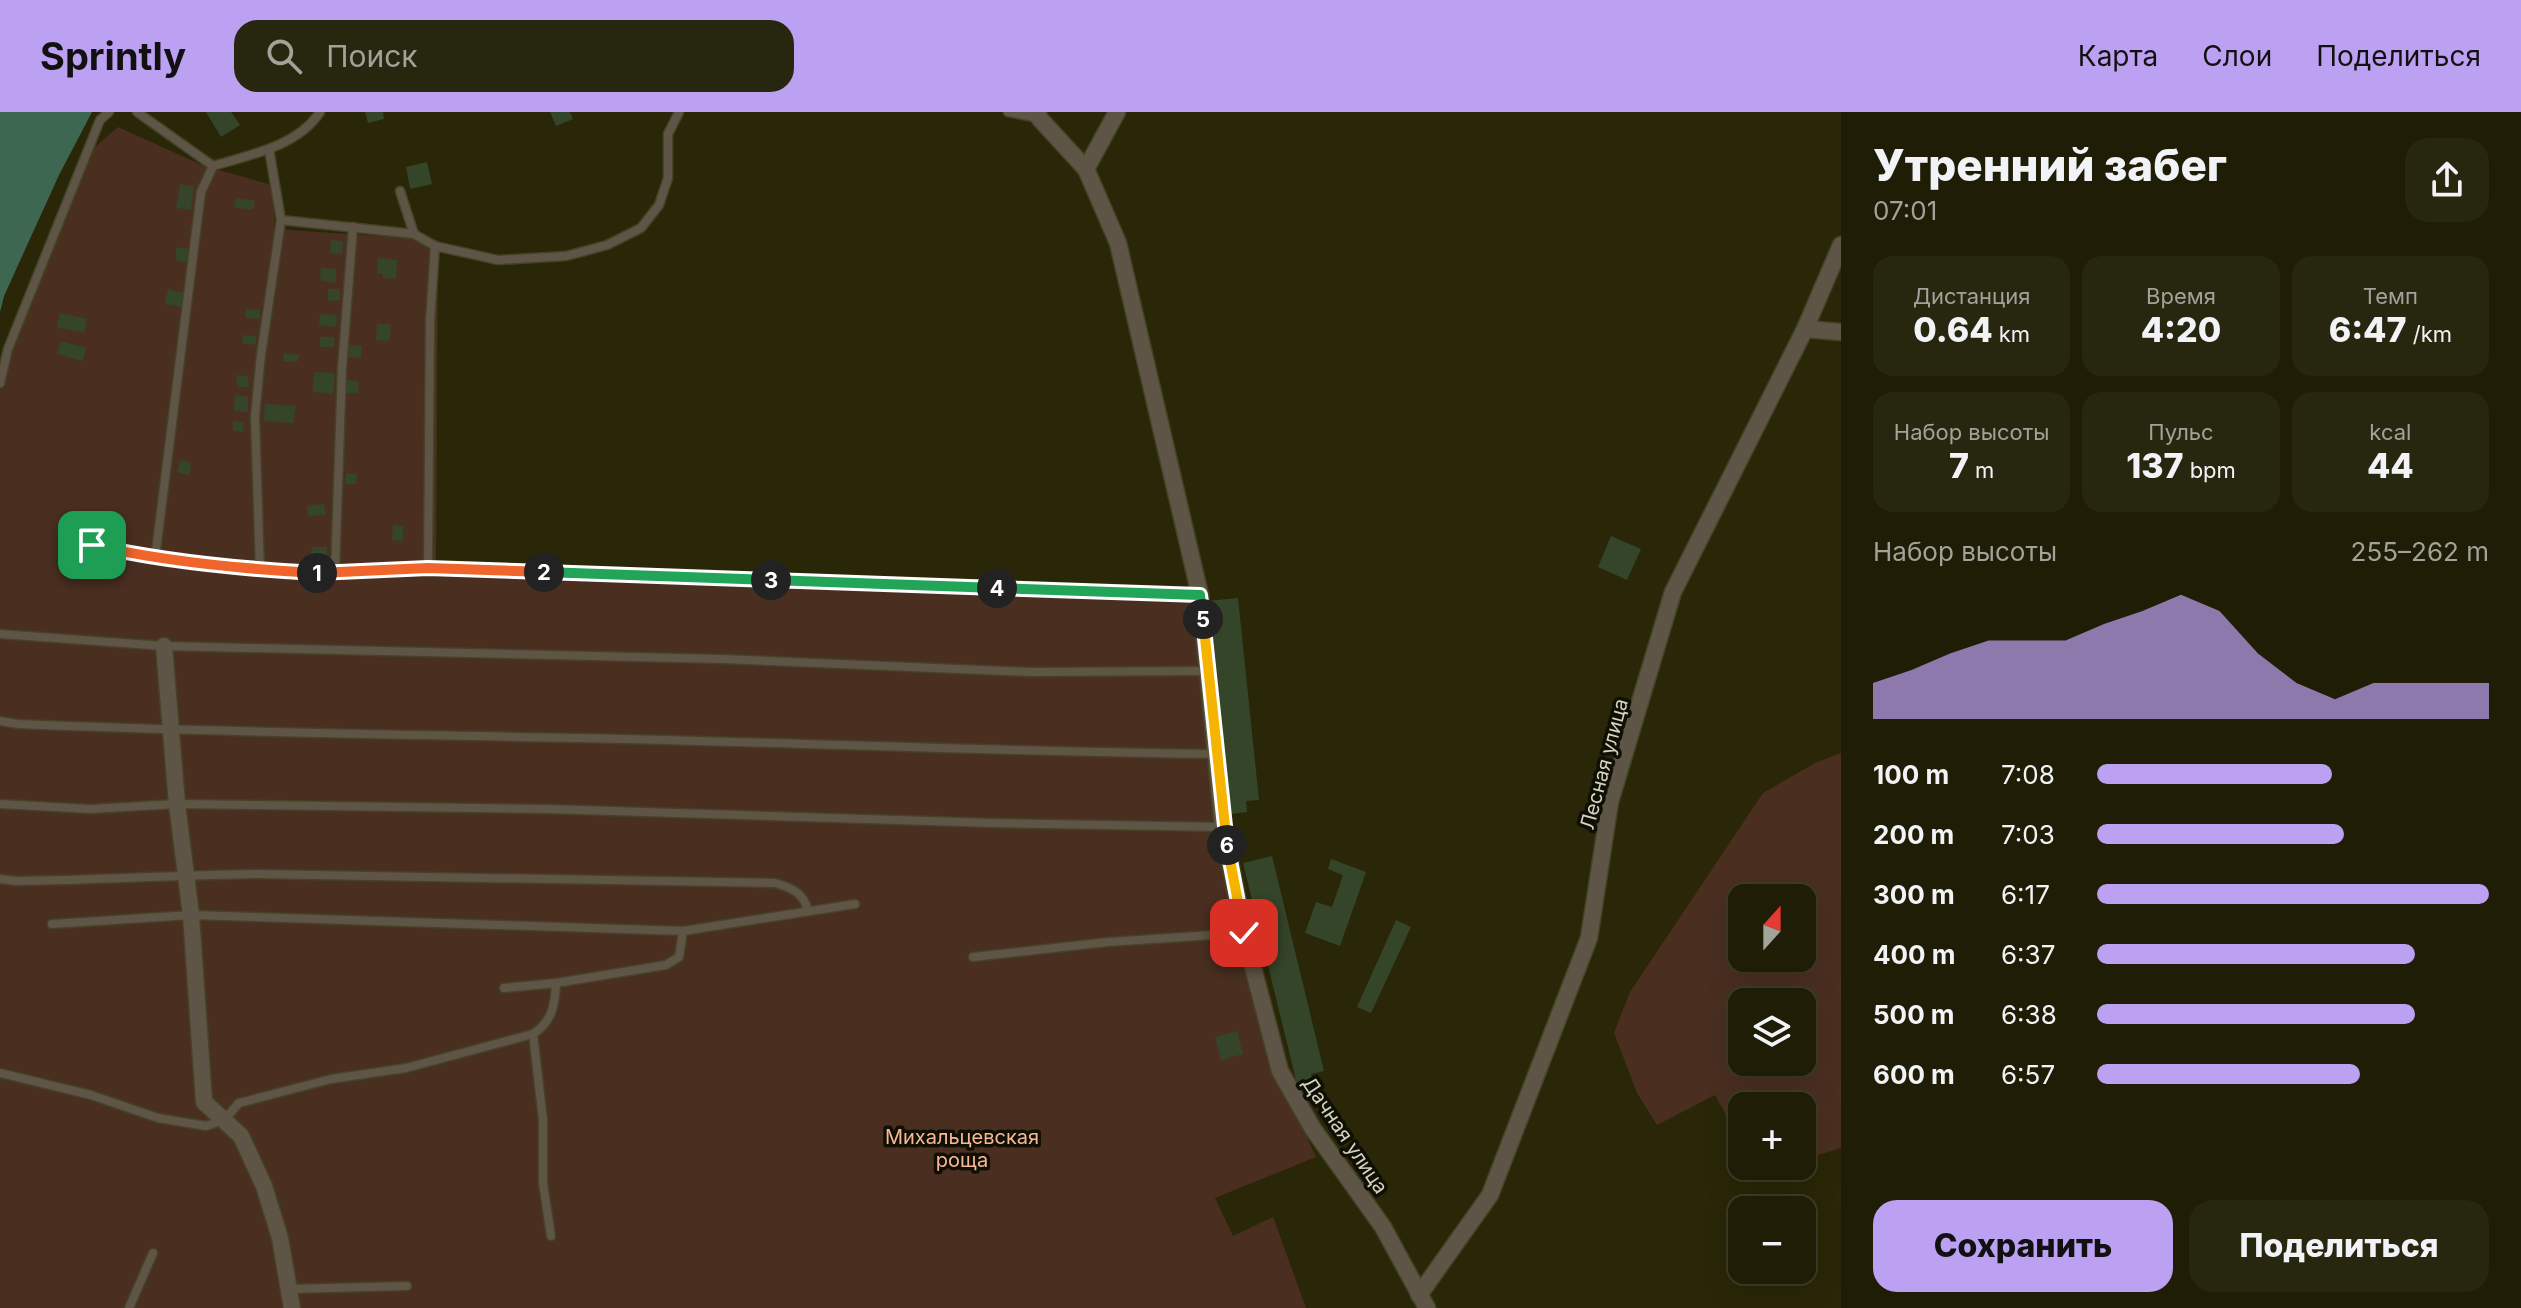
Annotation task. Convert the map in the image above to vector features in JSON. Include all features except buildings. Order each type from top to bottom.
[{"type":"street","points":[[1086,169],[1117,112]]},
{"type":"street","name":"Дачная улица","points":[[1039,115],[1086,169],[1118,243],[1200,595],[1223,827],[1244,933],[1280,1071],[1313,1129],[1383,1227],[1423,1301]]},
{"type":"street","name":"Лесная улица","points":[[1423,1301],[1490,1195],[1589,938],[1610,802],[1673,592],[1805,329],[1841,245]]},
{"type":"street","points":[[1805,329],[1841,332]]},
{"type":"street","points":[[164,646],[177,804],[191,915],[204,1102],[241,1136],[264,1186],[280,1238],[292,1308]]},
{"type":"lane","points":[[0,383],[8,349],[88,148],[100,120],[109,112]]},
{"type":"lane","points":[[137,112],[213,166]]},
{"type":"lane","points":[[155,559],[201,192],[213,166],[269,149],[311,126],[320,112]]},
{"type":"lane","points":[[281,220],[414,234],[435,246],[498,260],[566,256],[607,245],[641,228],[659,205],[668,178],[668,134],[679,112]]},
{"type":"lane","points":[[1008,112],[1039,115]]},
{"type":"lane","points":[[260,570],[255,416],[281,220],[269,149]]},
{"type":"lane","points":[[400,191],[414,234]]},
{"type":"lane","points":[[335,573],[342,368],[353,227]]},
{"type":"lane","points":[[428,568],[430,321],[435,246]]},
{"type":"lane","points":[[73,537],[92,545],[155,559],[260,570],[335,573],[428,568],[1200,595]]},
{"type":"lane","points":[[0,634],[164,646],[721,659],[1031,672],[1208,671]]},
{"type":"lane","points":[[0,721],[172,731],[1216,754]]},
{"type":"lane","points":[[0,804],[90,809],[177,804],[548,809],[1223,827]]},
{"type":"lane","points":[[0,879],[124,880],[259,874],[775,883],[800,894],[808,911]]},
{"type":"lane","points":[[52,924],[191,915],[683,931],[855,904]]},
{"type":"lane","points":[[504,988],[556,983],[671,963],[681,952],[683,931]]},
{"type":"lane","points":[[973,957],[1108,942],[1244,933]]},
{"type":"lane","points":[[0,1073],[91,1095],[158,1118],[206,1126],[224,1120],[239,1103],[331,1079],[406,1068],[533,1034],[544,1027],[549,1019],[555,1001],[556,983]]},
{"type":"lane","points":[[533,1034],[543,1120],[543,1183],[551,1236]]},
{"type":"lane","points":[[129,1308],[153,1253]]},
{"type":"lane","points":[[290,1289],[407,1286]]},
{"type":"green space","name":"Михальцевская роща","points":[[118,127],[204,166],[272,185],[275,229],[438,240],[436,562],[1195,590],[1220,828],[1277,1072],[1316,1157],[1215,1198],[1233,1236],[1273,1217],[1306,1308],[0,1308],[0,364],[80,160]]},
{"type":"green space","points":[[1841,753],[1841,1148],[1816,1156],[1816,1092],[1728,1092],[1728,1119],[1715,1095],[1657,1125],[1637,1093],[1614,1033],[1630,992],[1763,793],[1815,763]]},
{"type":"shaded area","points":[[0,112],[92,112],[59,175],[4,296],[0,312]]},
{"type":"route","points":[[92,545],[155,559],[260,570],[335,573],[428,568],[1200,595],[1223,827],[1244,933]]}]
